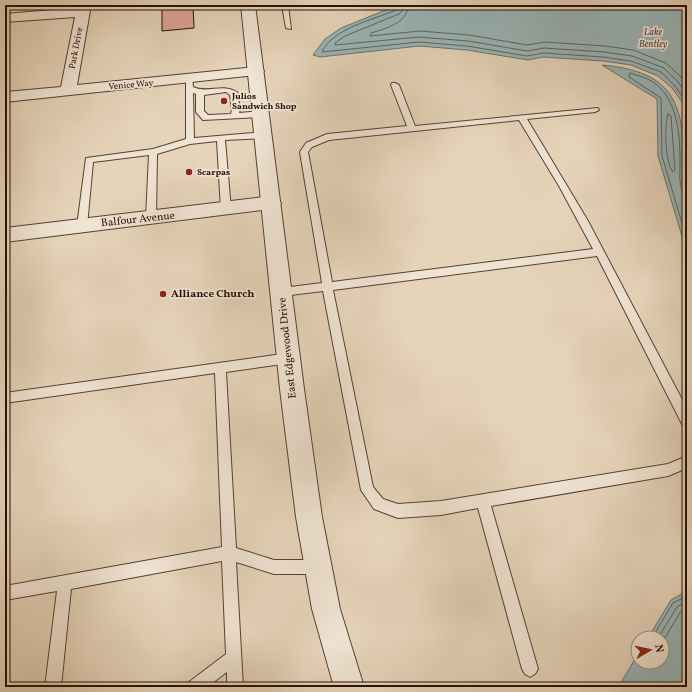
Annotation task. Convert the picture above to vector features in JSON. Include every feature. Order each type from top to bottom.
[{"type":"street","name":"East Edgewood Drive","points":[[248,5],[262,114],[289,358],[310,517],[326,609],[349,687]]},
{"type":"street","points":[[5,18],[84,8]]},
{"type":"street","name":"Park Drive","points":[[68,91],[84,8]]},
{"type":"street","name":"Venice Way","points":[[5,97],[68,91],[226,83],[257,71]]},
{"type":"street","name":"Balfour Avenue","points":[[5,235],[226,210],[272,203]]},
{"type":"lane","points":[[285,5],[289,28]]},
{"type":"lane","points":[[200,93],[226,83],[234,94],[236,109],[234,116]]},
{"type":"lane","points":[[190,84],[200,93],[200,112],[206,118],[262,114]]},
{"type":"lane","points":[[190,84],[190,140]]},
{"type":"lane","points":[[395,85],[412,128]]},
{"type":"lane","points":[[595,110],[327,137],[310,145],[304,152],[316,232],[368,490],[379,504],[398,512],[441,508],[668,470],[687,462]]},
{"type":"lane","points":[[522,118],[538,143],[599,252],[676,398],[687,422]]},
{"type":"lane","points":[[82,226],[89,160],[153,152],[190,140],[264,135]]},
{"type":"lane","points":[[221,138],[226,210]]},
{"type":"lane","points":[[151,218],[153,152]]},
{"type":"lane","points":[[282,292],[599,252]]},
{"type":"lane","points":[[5,398],[289,358]]},
{"type":"lane","points":[[220,368],[235,687]]},
{"type":"lane","points":[[482,501],[530,669]]},
{"type":"lane","points":[[5,593],[229,553],[274,567],[319,567]]},
{"type":"lane","points":[[53,687],[65,583]]},
{"type":"lane","points":[[194,687],[234,657]]},
{"type":"water","name":"Lake Bentley","points":[[398,5],[687,5],[687,115],[682,102],[672,88],[658,76],[631,65],[603,61],[543,57],[528,60],[467,50],[419,46],[320,57],[313,55],[325,39],[341,28]]},
{"type":"water","points":[[602,65],[624,68],[642,73],[656,80],[667,90],[674,102],[680,118],[683,136],[684,184],[688,207],[687,247],[684,243],[658,156],[657,99]]},
{"type":"water","points":[[687,591],[687,687],[623,687],[622,681],[630,668],[630,670],[670,670],[670,630],[653,630],[671,600]]},
{"type":"building","points":[[162,5],[193,5],[194,28],[162,31]]},
{"type":"place","name":"Julios Sandwich Shop","points":[[224,101]]},
{"type":"place","name":"Scarpas","points":[[189,172]]},
{"type":"place","name":"Alliance Church","points":[[163,294]]}]
